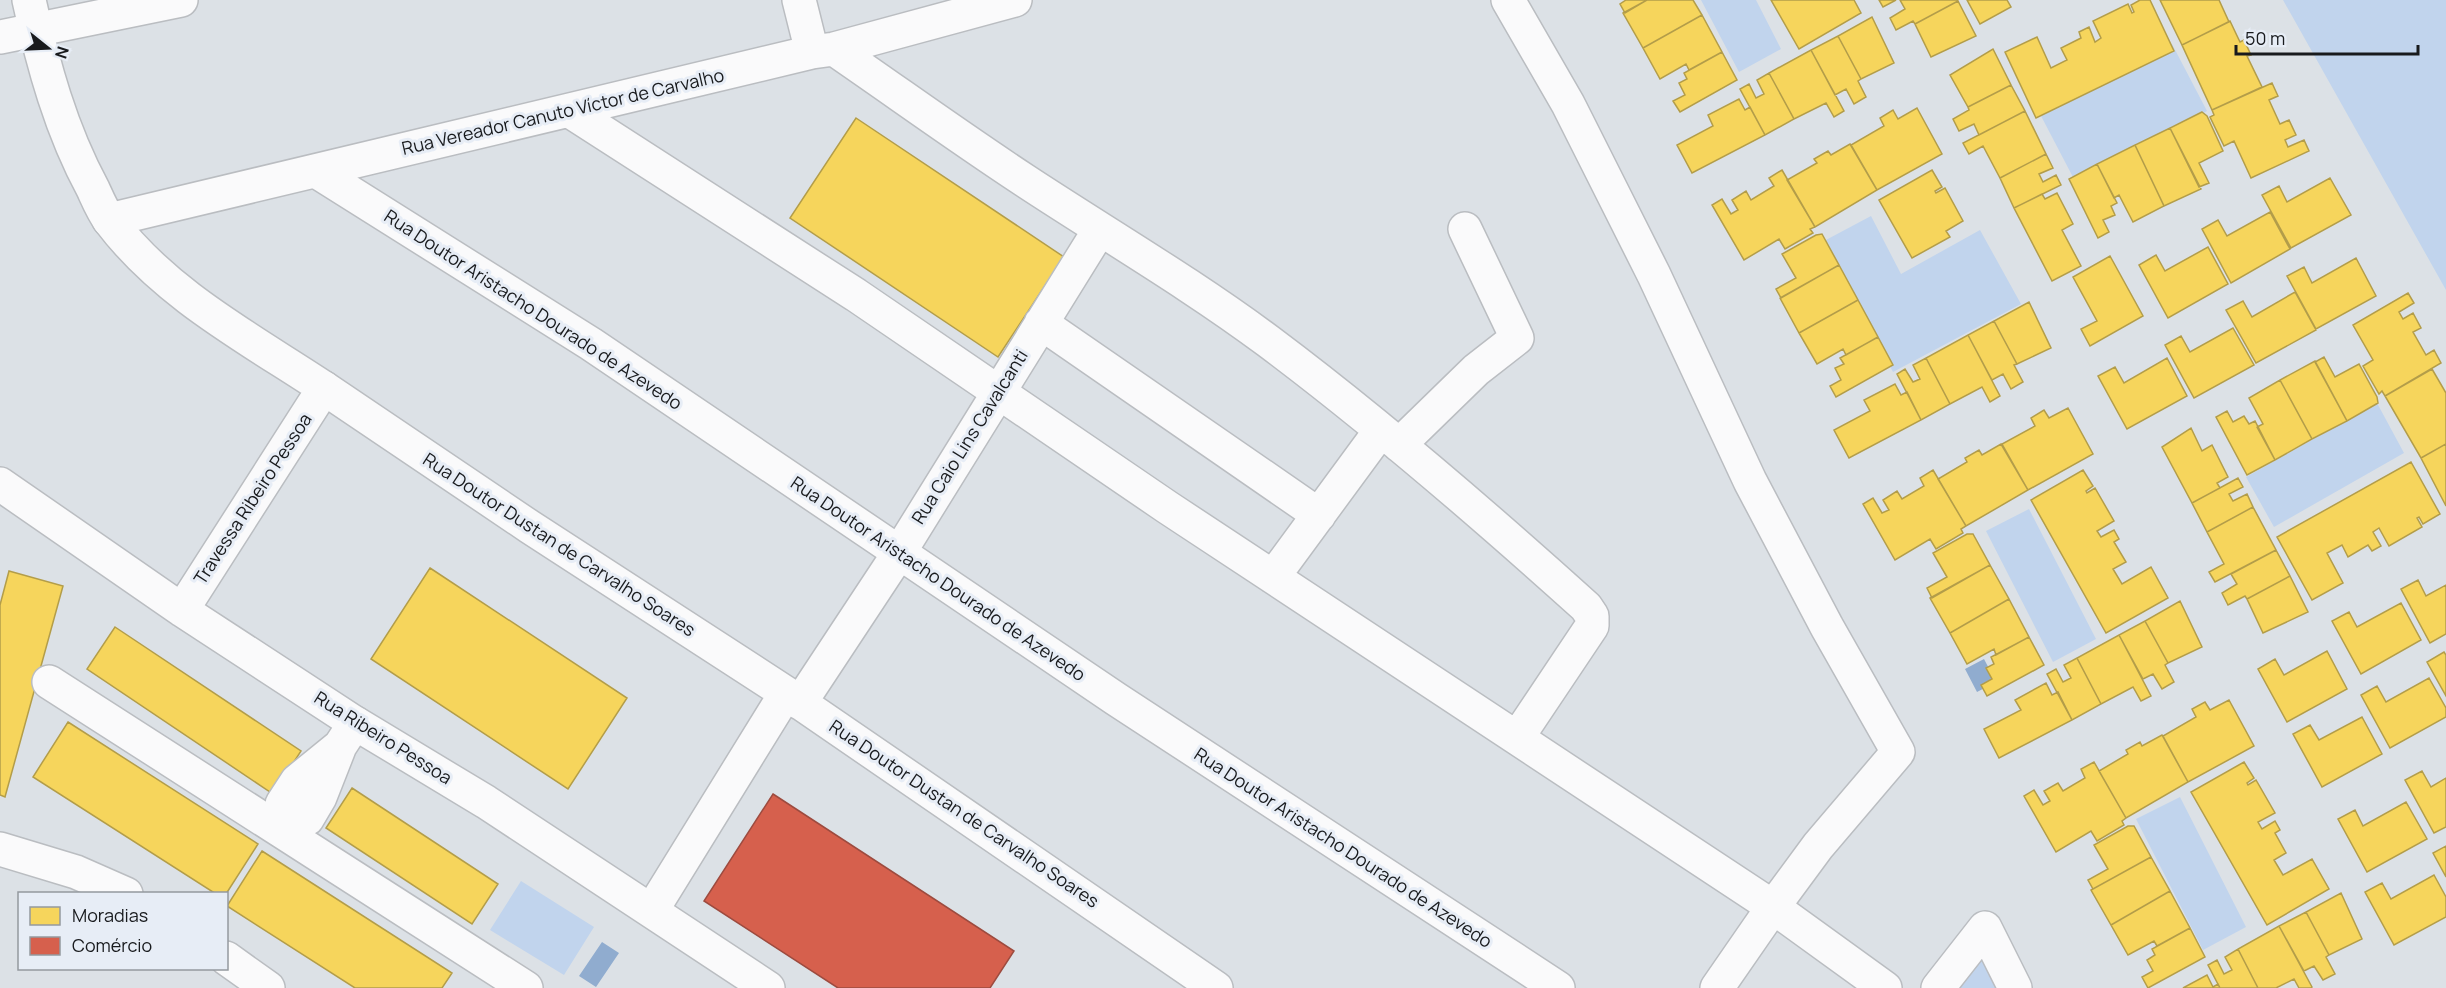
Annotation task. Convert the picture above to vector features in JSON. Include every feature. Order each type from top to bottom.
[{"type":"street","points":[[0,37],[33,15],[181,0]]},
{"type":"street","points":[[800,0],[823,51],[1155,263],[1268,341],[1390,437],[1514,542],[1586,607],[1593,616],[1592,626],[1517,738]]},
{"type":"street","name":"Rua Vereador Canuto Víctor de Carvalho","points":[[109,220],[823,51],[1015,0]]},
{"type":"street","points":[[1508,0],[1568,104],[1648,265],[1750,481],[1827,627],[1898,752],[1842,817],[1773,907],[1717,988]]},
{"type":"street","name":"Rua Doutor Dustan de Carvalho Soares","points":[[33,15],[59,113],[79,163],[109,220],[140,256],[185,296],[530,527],[793,698],[1216,988]]},
{"type":"street","points":[[570,111],[999,390],[1167,507],[1773,907],[1886,988]]},
{"type":"street","name":"Rua Doutor Aristacho Dourado de Azevedo","points":[[316,171],[591,344],[1135,712],[1558,988]]},
{"type":"street","name":"Rua Caio Lins Cavalcanti","points":[[652,910],[793,698],[899,553],[1100,229]]},
{"type":"street","points":[[1274,577],[1319,515],[1390,437],[1517,338],[1465,229]]},
{"type":"street","points":[[1041,323],[1319,515]]},
{"type":"street","name":"Travessa Ribeiro Pessoa","points":[[182,610],[324,388]]},
{"type":"street","name":"Rua Ribeiro Pessoa","points":[[0,484],[182,610],[347,735],[486,802],[768,988]]},
{"type":"street","points":[[49,682],[526,988]]},
{"type":"street","points":[[282,830],[306,819],[320,797],[347,735]]},
{"type":"street","points":[[0,849],[76,872],[121,892]]},
{"type":"street","points":[[1938,988],[1986,928],[2015,988]]},
{"type":"street","points":[[228,959],[268,988]]},
{"type":"shaded area","points":[[1701,0],[1756,0],[1781,49],[1739,72]]},
{"type":"shaded area","points":[[2283,0],[2446,0],[2446,290]]},
{"type":"shaded area","points":[[2172,44],[2207,111],[2075,181],[2040,114]]},
{"type":"shaded area","points":[[1871,216],[1901,274],[1980,230],[2021,304],[1893,372],[1824,241]]},
{"type":"shaded area","points":[[2377,403],[2404,453],[2274,527],[2246,477]]},
{"type":"shaded area","points":[[2029,509],[2096,639],[2053,662],[1986,531]]},
{"type":"shaded area","points":[[1984,659],[1996,682],[1977,692],[1965,669]]},
{"type":"shaded area","points":[[2180,797],[2246,927],[2203,950],[2136,819]]},
{"type":"shaded area","points":[[521,881],[594,927],[564,975],[490,930]]},
{"type":"shaded area","points":[[602,942],[619,953],[596,987],[579,976]]},
{"type":"shaded area","points":[[1979,949],[2003,988],[1949,988]]},
{"type":"building: Moradias","points":[[1626,0],[1647,0],[1625,13],[1620,4]]},
{"type":"building: Moradias","points":[[1647,0],[1693,0],[1702,15],[1643,48],[1623,13]]},
{"type":"building: Moradias","points":[[1771,0],[1854,0],[1861,13],[1799,49]]},
{"type":"building: Moradias","points":[[1879,0],[1896,0],[1883,7]]},
{"type":"building: Moradias","points":[[1900,0],[1958,1],[1915,24],[1913,21],[1896,30],[1890,18],[1905,9]]},
{"type":"building: Moradias","points":[[1967,0],[2007,0],[2011,7],[1980,24]]},
{"type":"building: Moradias","points":[[2140,0],[2150,0],[2174,51],[2036,118],[2005,52],[2037,37],[2051,68],[2067,60],[2061,48],[2081,38],[2079,32],[2089,27],[2095,42],[2101,38],[2093,21],[2128,4],[2132,13],[2134,12],[2131,5]]},
{"type":"building: Moradias","points":[[2160,0],[2219,0],[2229,22],[2182,45]]},
{"type":"building: Moradias","points":[[1958,1],[1976,36],[1931,57],[1915,24]]},
{"type":"building: Moradias","points":[[1702,15],[1722,52],[1689,70],[1686,64],[1660,79],[1643,48]]},
{"type":"building: Moradias","points":[[1872,17],[1894,63],[1861,79],[1838,36]]},
{"type":"building: Moradias","points":[[2230,21],[2240,42],[2244,40],[2251,55],[2247,56],[2262,87],[2212,110],[2182,45]]},
{"type":"building: Moradias","points":[[1838,36],[1861,79],[1858,81],[1866,97],[1854,104],[1846,89],[1835,95],[1811,50]]},
{"type":"building: Moradias","points":[[1993,49],[2011,85],[1968,107],[1950,75]]},
{"type":"building: Moradias","points":[[1811,50],[1844,111],[1834,117],[1826,103],[1794,119],[1769,73]]},
{"type":"building: Moradias","points":[[1722,52],[1737,80],[1680,112],[1673,101],[1685,95],[1679,83],[1687,79],[1684,73]]},
{"type":"building: Moradias","points":[[1769,73],[1794,119],[1765,135],[1740,89],[1749,84],[1756,98],[1764,94],[1757,80]]},
{"type":"building: Moradias","points":[[2272,83],[2278,96],[2269,100],[2280,124],[2289,120],[2296,135],[2285,140],[2288,147],[2304,140],[2309,151],[2251,178],[2234,141],[2224,146],[2210,117],[2214,115],[2212,110]]},
{"type":"building: Moradias","points":[[2011,85],[2025,111],[1979,135],[1974,124],[1959,131],[1953,119],[1969,110],[1968,107]]},
{"type":"building: Moradias","points":[[1739,99],[1745,110],[1750,107],[1765,135],[1692,173],[1677,145],[1713,126],[1708,115]]},
{"type":"building: Moradias","points":[[1917,108],[1942,154],[1877,190],[1851,145],[1884,126],[1880,118],[1893,110],[1898,119]]},
{"type":"building: Moradias","points":[[2025,111],[2046,154],[2000,178],[1983,146],[1969,154],[1963,143]]},
{"type":"building: Moradias","points":[[2202,112],[2207,116],[2223,151],[2199,163],[2209,183],[2199,187],[2170,128]]},
{"type":"building: Moradias","points":[[856,118],[1064,257],[998,357],[790,218]]},
{"type":"building: Moradias","points":[[2170,128],[2201,189],[2164,206],[2135,145]]},
{"type":"building: Moradias","points":[[1850,144],[1877,190],[1815,227],[1787,180],[1817,163],[1814,159],[1828,151],[1831,155]]},
{"type":"building: Moradias","points":[[2135,145],[2164,206],[2133,222],[2119,195],[2114,198],[2097,164]]},
{"type":"building: Moradias","points":[[2046,154],[2053,168],[2039,174],[2043,182],[2056,175],[2061,185],[2014,208],[2000,178]]},
{"type":"building: Moradias","points":[[2097,164],[2117,203],[2111,206],[2115,215],[2103,220],[2109,232],[2098,238],[2069,179]]},
{"type":"building: Moradias","points":[[1782,170],[1815,227],[1810,229],[1813,233],[1785,249],[1779,239],[1744,260],[1712,205],[1722,199],[1731,214],[1738,210],[1732,200],[1746,191],[1751,200],[1774,186],[1769,178]]},
{"type":"building: Moradias","points":[[1932,170],[1942,187],[1935,191],[1936,193],[1945,188],[1963,221],[1946,231],[1950,237],[1912,258],[1879,200]]},
{"type":"building: Moradias","points":[[2330,178],[2351,215],[2291,248],[2262,195],[2279,186],[2287,202]]},
{"type":"building: Moradias","points":[[2057,193],[2073,224],[2062,230],[2081,266],[2052,281],[2014,208],[2042,194],[2045,199]]},
{"type":"building: Moradias","points":[[2270,212],[2290,249],[2231,283],[2202,229],[2218,220],[2227,236]]},
{"type":"building: Moradias","points":[[1822,234],[1839,265],[1781,298],[1776,289],[1796,278],[1782,254]]},
{"type":"building: Moradias","points":[[2208,247],[2228,284],[2168,318],[2139,265],[2156,255],[2165,271]]},
{"type":"building: Moradias","points":[[2110,256],[2143,316],[2090,346],[2081,329],[2097,321],[2073,277]]},
{"type":"building: Moradias","points":[[2356,258],[2376,296],[2316,329],[2287,276],[2304,267],[2312,283]]},
{"type":"building: Moradias","points":[[1839,265],[1858,300],[1799,333],[1780,298]]},
{"type":"building: Moradias","points":[[2295,292],[2316,330],[2256,363],[2226,310],[2243,301],[2252,317]]},
{"type":"building: Moradias","points":[[2408,293],[2414,303],[2399,312],[2403,319],[2413,313],[2421,328],[2413,332],[2426,355],[2434,350],[2441,363],[2385,396],[2382,391],[2379,394],[2363,366],[2373,360],[2353,325]]},
{"type":"building: Moradias","points":[[1858,300],[1878,337],[1846,355],[1843,349],[1817,364],[1799,333]]},
{"type":"building: Moradias","points":[[2029,302],[2051,348],[2017,364],[1994,321]]},
{"type":"building: Moradias","points":[[1994,321],[2017,364],[2014,365],[2023,382],[2011,389],[2003,374],[1992,380],[1968,335]]},
{"type":"building: Moradias","points":[[2233,328],[2254,365],[2194,398],[2165,345],[2181,336],[2190,352]]},
{"type":"building: Moradias","points":[[1968,335],[2000,396],[1990,402],[1982,387],[1950,404],[1926,358]]},
{"type":"building: Moradias","points":[[1878,337],[1893,365],[1836,397],[1830,386],[1841,380],[1835,368],[1844,364],[1840,358]]},
{"type":"building: Moradias","points":[[2324,357],[2335,377],[2359,364],[2378,403],[2347,421],[2315,362]]},
{"type":"building: Moradias","points":[[1926,358],[1950,404],[1921,420],[1897,374],[1905,369],[1913,382],[1920,379],[1913,365]]},
{"type":"building: Moradias","points":[[2167,358],[2187,396],[2127,429],[2098,376],[2115,367],[2124,383]]},
{"type":"building: Moradias","points":[[2315,361],[2347,421],[2312,439],[2280,380]]},
{"type":"building: Moradias","points":[[2432,369],[2446,393],[2446,444],[2421,458],[2385,396]]},
{"type":"building: Moradias","points":[[2280,380],[2312,439],[2275,460],[2257,427],[2263,424],[2249,398]]},
{"type":"building: Moradias","points":[[1895,384],[1901,395],[1907,392],[1921,420],[1849,458],[1834,430],[1870,411],[1864,400]]},
{"type":"building: Moradias","points":[[2068,408],[2093,454],[2028,490],[2002,444],[2035,426],[2031,418],[2044,410],[2049,418]]},
{"type":"building: Moradias","points":[[2227,411],[2233,422],[2244,416],[2249,424],[2255,421],[2275,460],[2247,475],[2216,417]]},
{"type":"building: Moradias","points":[[2191,428],[2202,451],[2212,445],[2228,477],[2217,483],[2220,488],[2192,503],[2162,447]]},
{"type":"building: Moradias","points":[[2001,444],[2028,490],[1966,526],[1938,479],[1967,462],[1965,458],[1979,450],[1982,455]]},
{"type":"building: Moradias","points":[[2446,444],[2446,506],[2421,458]]},
{"type":"building: Moradias","points":[[2411,462],[2440,514],[2423,524],[2419,517],[2417,518],[2422,527],[2389,546],[2379,528],[2373,532],[2381,546],[2372,551],[2368,545],[2348,557],[2342,545],[2327,553],[2343,583],[2312,600],[2277,537]]},
{"type":"building: Moradias","points":[[1933,470],[1966,526],[1961,529],[1963,533],[1936,549],[1930,539],[1895,560],[1863,504],[1873,498],[1882,513],[1889,510],[1883,500],[1897,491],[1902,499],[1924,486],[1920,478]]},
{"type":"building: Moradias","points":[[2083,470],[2093,486],[2086,491],[2087,493],[2095,488],[2114,521],[2097,531],[2101,537],[2114,530],[2119,539],[2114,542],[2126,562],[2113,569],[2122,584],[2151,567],[2168,598],[2106,633],[2031,500]]},
{"type":"building: Moradias","points":[[2238,478],[2243,487],[2229,494],[2233,501],[2247,494],[2253,507],[2207,532],[2192,503]]},
{"type":"building: Moradias","points":[[2253,507],[2276,550],[2215,582],[2209,572],[2224,564],[2207,532]]},
{"type":"building: Moradias","points":[[1967,534],[1973,534],[1990,565],[1932,598],[1927,588],[1947,577],[1933,553]]},
{"type":"building: Moradias","points":[[2276,550],[2290,576],[2247,599],[2245,596],[2228,605],[2222,593],[2237,584],[2231,574]]},
{"type":"building: Moradias","points":[[1990,565],[2009,599],[1950,633],[1930,598]]},
{"type":"building: Moradias","points":[[430,568],[627,698],[568,789],[371,659]]},
{"type":"building: Moradias","points":[[9,571],[63,586],[5,797],[0,795],[0,605]]},
{"type":"building: Moradias","points":[[2290,576],[2308,612],[2263,633],[2247,599]]},
{"type":"building: Moradias","points":[[2418,580],[2426,596],[2446,585],[2446,634],[2430,643],[2401,589]]},
{"type":"building: Moradias","points":[[2009,599],[2029,637],[1996,655],[1994,649],[1967,664],[1950,633]]},
{"type":"building: Moradias","points":[[2180,601],[2202,647],[2168,663],[2145,621]]},
{"type":"building: Moradias","points":[[2401,603],[2421,640],[2361,674],[2332,621],[2349,612],[2357,627]]},
{"type":"building: Moradias","points":[[2145,621],[2168,663],[2165,665],[2174,682],[2162,689],[2153,674],[2143,679],[2119,635]]},
{"type":"building: Moradias","points":[[115,627],[301,751],[273,794],[87,669]]},
{"type":"building: Moradias","points":[[2119,635],[2151,696],[2141,701],[2133,687],[2101,704],[2077,658]]},
{"type":"building: Moradias","points":[[2029,637],[2044,665],[1987,696],[1981,685],[1992,679],[1986,668],[1994,664],[1991,657]]},
{"type":"building: Moradias","points":[[2327,651],[2347,689],[2287,722],[2258,669],[2275,659],[2284,675]]},
{"type":"building: Moradias","points":[[2444,652],[2446,655],[2446,696],[2427,662]]},
{"type":"building: Moradias","points":[[2077,658],[2101,704],[2072,720],[2047,674],[2056,669],[2063,682],[2071,678],[2064,665]]},
{"type":"building: Moradias","points":[[2429,678],[2446,708],[2446,717],[2390,748],[2361,695],[2377,686],[2386,702]]},
{"type":"building: Moradias","points":[[2046,683],[2052,695],[2058,692],[2072,720],[1999,758],[1984,729],[2021,710],[2015,700]]},
{"type":"building: Moradias","points":[[2229,700],[2254,746],[2188,782],[2163,736],[2196,717],[2192,709],[2205,702],[2210,710]]},
{"type":"building: Moradias","points":[[2362,717],[2382,754],[2322,787],[2293,734],[2310,725],[2319,740]]},
{"type":"building: Moradias","points":[[68,722],[258,844],[227,892],[213,892],[33,777]]},
{"type":"building: Moradias","points":[[2162,735],[2188,782],[2126,818],[2099,771],[2128,754],[2126,750],[2140,742],[2142,746]]},
{"type":"building: Moradias","points":[[2094,762],[2126,818],[2122,821],[2124,825],[2097,841],[2091,831],[2056,852],[2024,796],[2034,790],[2043,805],[2050,801],[2044,791],[2058,783],[2063,791],[2085,778],[2081,769]]},
{"type":"building: Moradias","points":[[2244,762],[2254,778],[2247,783],[2248,785],[2256,780],[2275,813],[2258,822],[2262,829],[2275,821],[2280,830],[2275,833],[2286,853],[2274,860],[2283,875],[2312,859],[2329,889],[2267,925],[2191,792]]},
{"type":"building: Moradias","points":[[2422,771],[2431,787],[2446,778],[2446,827],[2434,833],[2405,780]]},
{"type":"building: Moradias","points":[[352,788],[498,884],[472,924],[326,828]]},
{"type":"building: Moradias","points":[[2406,802],[2427,839],[2367,872],[2338,819],[2355,810],[2363,826]]},
{"type":"building: Moradias","points":[[2128,826],[2134,826],[2151,857],[2093,889],[2088,880],[2108,869],[2094,845]]},
{"type":"building: Moradias","points":[[2446,846],[2446,877],[2433,853]]},
{"type":"building: Moradias","points":[[262,851],[452,973],[442,988],[355,988],[228,907]]},
{"type":"building: Moradias","points":[[2151,857],[2170,891],[2111,925],[2091,890]]},
{"type":"building: Moradias","points":[[2434,875],[2446,897],[2446,917],[2394,945],[2365,892],[2382,883],[2391,899]]},
{"type":"building: Moradias","points":[[2170,891],[2190,928],[2157,946],[2154,941],[2128,955],[2111,925]]},
{"type":"building: Moradias","points":[[2341,893],[2362,939],[2329,955],[2306,912]]},
{"type":"building: Moradias","points":[[2306,912],[2329,955],[2326,957],[2335,974],[2323,980],[2314,966],[2304,971],[2279,926]]},
{"type":"building: Moradias","points":[[2279,926],[2311,988],[2299,988],[2294,979],[2276,988],[2258,988],[2238,949]]},
{"type":"building: Moradias","points":[[2190,928],[2205,957],[2148,988],[2142,977],[2153,971],[2147,960],[2155,955],[2152,949]]},
{"type":"building: Moradias","points":[[2238,949],[2258,988],[2220,988],[2208,965],[2217,960],[2224,974],[2232,970],[2225,957]]},
{"type":"building: Moradias","points":[[2207,975],[2213,987],[2218,984],[2220,988],[2183,988]]},
{"type":"building: Comércio","points":[[773,794],[1014,951],[990,988],[838,988],[704,901]]}]
